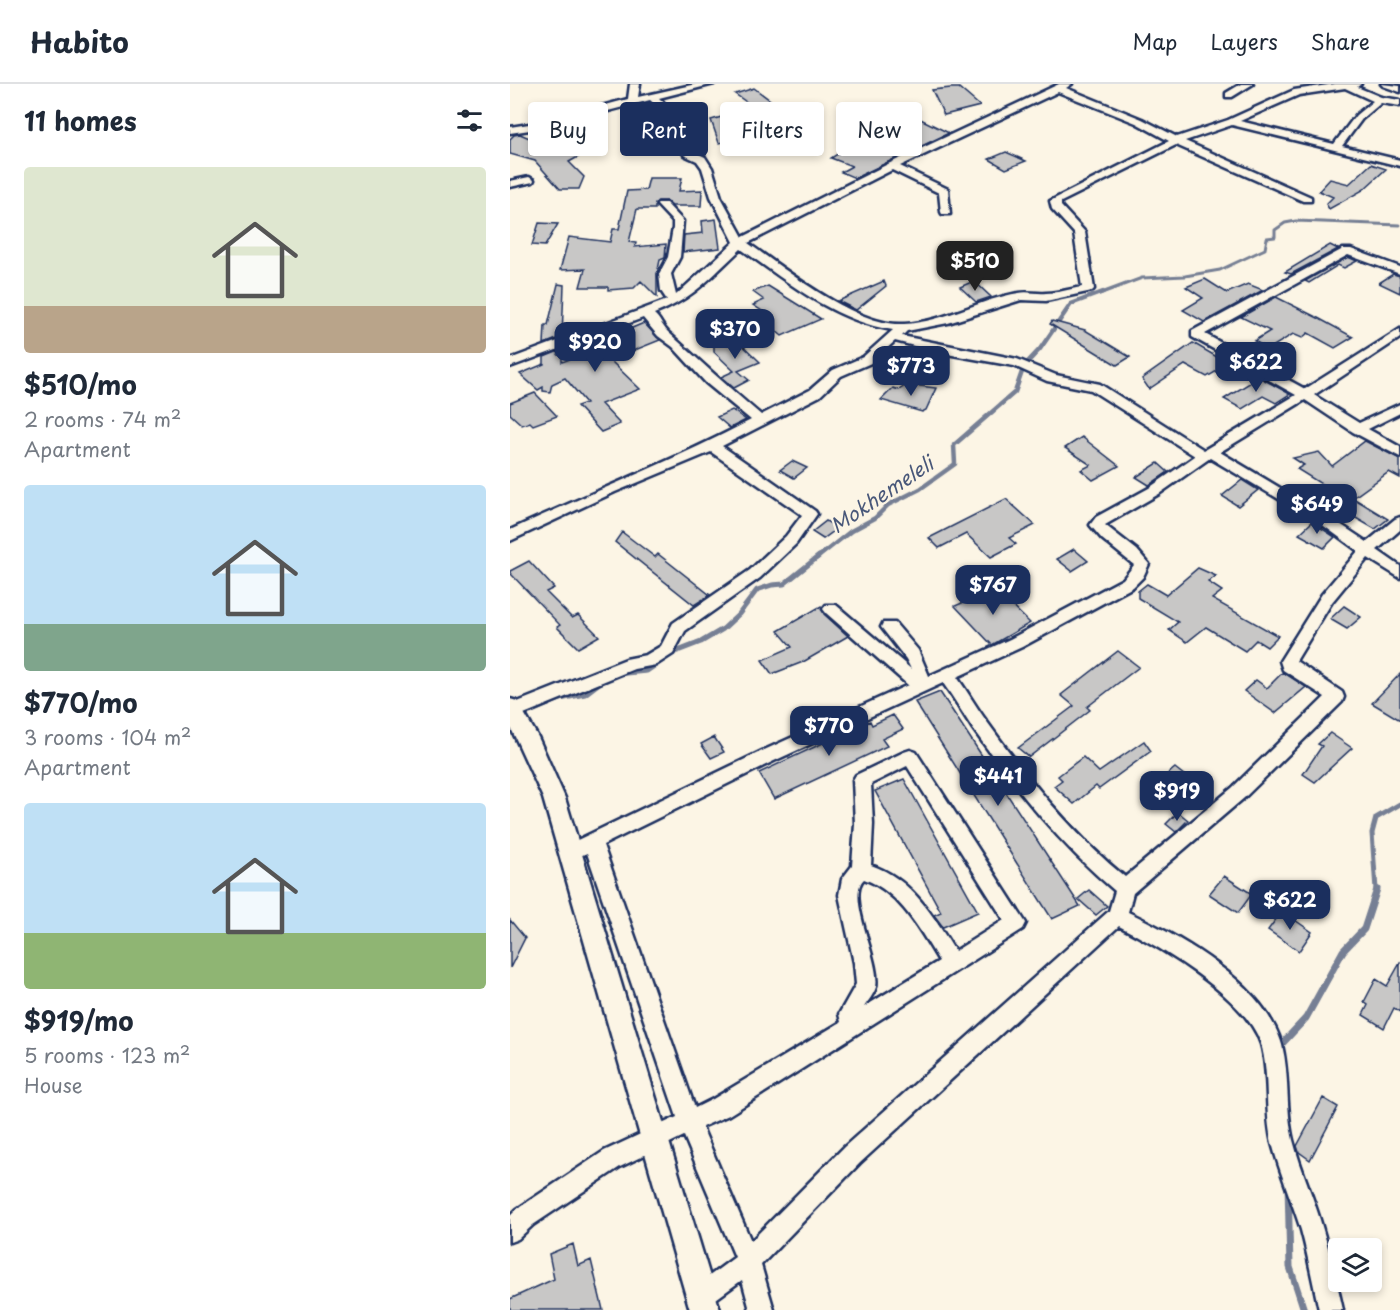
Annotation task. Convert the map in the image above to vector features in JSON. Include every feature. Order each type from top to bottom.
[{"type":"main road","points":[[511,708],[554,798],[581,846],[654,1140],[703,1303]]},
{"type":"street","points":[[633,100],[635,84]]},
{"type":"street","points":[[510,130],[543,125],[633,100],[709,84]]},
{"type":"street","points":[[1229,95],[1248,84]]},
{"type":"street","points":[[1386,84],[1400,89]]},
{"type":"street","points":[[510,363],[674,302],[696,285],[740,243],[892,166],[1063,85],[1178,140],[1190,148],[1307,199]]},
{"type":"street","points":[[510,536],[610,489],[712,446],[814,393],[837,373],[867,360],[898,333],[1020,296],[1046,297],[1088,289],[1079,232],[1056,207],[1055,201],[1178,140],[1231,122],[1297,92],[1331,86],[1352,85],[1379,100],[1400,103]]},
{"type":"street","points":[[1288,86],[1309,91]]},
{"type":"street","points":[[652,97],[672,115],[688,153],[701,159],[707,168],[716,196],[740,243],[820,299],[844,312],[940,349],[1017,363],[1052,378],[1095,387],[1329,523],[1400,573]]},
{"type":"street","points":[[1336,148],[1359,117],[1379,100]]},
{"type":"street","points":[[1231,122],[1400,163]]},
{"type":"street","points":[[892,166],[944,191],[946,212]]},
{"type":"street","points":[[510,184],[529,180]]},
{"type":"street","points":[[662,205],[678,220],[679,228],[674,257],[665,274],[667,291],[674,302]]},
{"type":"street","points":[[1400,272],[1347,251],[1196,334],[1305,395],[1400,453]]},
{"type":"street","points":[[645,313],[662,333],[677,344],[711,380],[759,420]]},
{"type":"street","points":[[762,1310],[748,1261],[690,1124],[581,846],[768,756],[1016,643],[1128,583],[1138,573],[1142,564],[1136,556],[1102,531],[1098,525],[1101,520],[1154,491],[1207,454],[1305,395],[1400,333]]},
{"type":"street","points":[[1358,429],[1400,408]]},
{"type":"street","points":[[511,708],[632,663],[650,661],[667,650],[679,627],[755,574],[791,540],[803,525],[810,514],[712,446]]},
{"type":"street","points":[[703,1303],[748,1261],[852,1155],[1117,916],[1125,888],[1238,792],[1336,697],[1289,666],[1288,661],[1327,598],[1366,551],[1400,522]]},
{"type":"street","points":[[831,609],[921,687]]},
{"type":"street","points":[[890,627],[910,651],[923,675],[921,687]]},
{"type":"street","points":[[946,675],[1004,758],[1062,831],[1104,872],[1125,888]]},
{"type":"street","points":[[510,1231],[525,1217],[612,1159],[690,1124],[721,1107],[852,1026],[952,964],[1016,923],[910,757],[861,780],[864,824],[861,870],[852,879],[848,895],[864,963],[866,986],[849,1014],[852,1026]]},
{"type":"street","points":[[861,870],[874,873],[888,882],[917,908],[952,964]]},
{"type":"street","points":[[1117,916],[1184,955],[1232,989],[1255,1010],[1264,1025],[1271,1043],[1280,1130],[1312,1230],[1331,1310]]},
{"type":"building","points":[[754,88],[773,102],[746,102],[735,94]]},
{"type":"building","points":[[959,88],[980,106],[944,115],[932,90]]},
{"type":"building","points":[[720,117],[720,143],[719,143],[711,120]]},
{"type":"building","points":[[922,120],[949,133],[922,146]]},
{"type":"building","points":[[520,134],[528,137],[528,156],[580,156],[569,162],[584,177],[579,189],[560,189],[535,161],[510,154],[510,139]]},
{"type":"building","points":[[1006,152],[1026,161],[1006,169],[989,159]]},
{"type":"building","points":[[836,155],[901,156],[855,178],[841,172],[852,166],[831,158]]},
{"type":"building","points":[[1371,164],[1386,169],[1363,190],[1329,209],[1326,204],[1333,197],[1319,191],[1330,179],[1349,184]]},
{"type":"building","points":[[649,178],[682,178],[679,191],[702,190],[701,206],[672,206],[666,201],[658,201],[655,209],[637,209],[629,242],[636,243],[635,247],[666,244],[665,258],[660,260],[657,274],[657,297],[641,281],[634,288],[608,290],[608,287],[580,287],[585,269],[560,270],[569,237],[610,242],[613,229],[619,229],[627,191],[646,190]]},
{"type":"building","points":[[716,219],[720,248],[683,252],[684,235],[703,233],[702,221]]},
{"type":"building","points":[[539,223],[558,224],[545,246],[532,245]]},
{"type":"building","points":[[1330,245],[1338,249],[1291,274],[1285,272]]},
{"type":"building","points":[[1348,257],[1357,261],[1344,268],[1338,265],[1309,283],[1305,281]]},
{"type":"building","points":[[1393,274],[1400,276],[1400,293],[1379,283]]},
{"type":"building","points":[[1205,279],[1227,293],[1248,284],[1263,290],[1204,322],[1183,310],[1203,298],[1186,287]]},
{"type":"building","points":[[884,281],[886,286],[856,310],[838,301]]},
{"type":"building","points":[[974,281],[991,297],[976,302],[960,287]]},
{"type":"building","points":[[558,284],[564,285],[562,337],[544,344],[545,325],[548,325]]},
{"type":"building","points":[[768,286],[821,319],[782,336],[756,314],[762,311],[753,305],[764,300],[753,292]]},
{"type":"building","points":[[1276,297],[1353,337],[1335,348],[1308,333],[1302,338],[1293,334],[1269,349],[1254,341],[1270,331],[1241,317]]},
{"type":"building","points":[[1052,321],[1085,330],[1130,357],[1117,365],[1050,324]]},
{"type":"building","points":[[644,323],[660,340],[610,360],[640,389],[601,404],[620,424],[601,432],[577,406],[586,403],[565,378],[552,384],[550,392],[543,391],[543,387],[538,390],[520,374],[544,364],[544,357],[559,351],[558,355],[562,354],[562,362],[601,348],[594,341]]},
{"type":"building","points":[[734,337],[760,362],[738,371],[749,380],[734,388],[721,377],[734,371],[714,352],[714,345]]},
{"type":"building","points":[[1193,343],[1229,364],[1207,377],[1185,365],[1149,389],[1142,379]]},
{"type":"building","points":[[1259,377],[1290,394],[1276,403],[1263,396],[1242,409],[1224,399]]},
{"type":"building","points":[[912,381],[920,386],[936,388],[926,410],[922,412],[881,400],[893,388],[899,390]]},
{"type":"building","points":[[535,393],[557,416],[533,425],[530,422],[522,425],[510,414],[510,403]]},
{"type":"building","points":[[732,410],[746,420],[730,428],[717,417]]},
{"type":"building","points":[[1082,437],[1119,466],[1093,480],[1081,470],[1091,465],[1065,448]]},
{"type":"building","points":[[1365,441],[1400,459],[1400,478],[1389,472],[1353,498],[1388,519],[1375,529],[1326,501],[1336,493],[1297,469],[1304,465],[1293,458],[1319,452],[1332,466]]},
{"type":"building","points":[[792,461],[807,468],[794,478],[780,470]]},
{"type":"building","points":[[1158,463],[1168,472],[1149,485],[1136,477]]},
{"type":"building","points":[[1242,480],[1258,490],[1238,506],[1222,496]]},
{"type":"building","points":[[1006,499],[1035,525],[1009,538],[1016,544],[991,557],[966,534],[939,548],[929,538]]},
{"type":"building","points":[[826,521],[838,528],[823,539],[812,532]]},
{"type":"building","points":[[1312,522],[1335,537],[1324,548],[1299,534]]},
{"type":"building","points":[[622,532],[655,557],[658,554],[710,595],[694,605],[615,542]]},
{"type":"building","points":[[1074,549],[1088,561],[1072,571],[1057,559]]},
{"type":"building","points":[[529,561],[554,588],[546,592],[572,618],[578,615],[599,636],[578,648],[557,627],[560,625],[510,573]]},
{"type":"building","points":[[1198,568],[1216,576],[1208,582],[1222,591],[1212,599],[1278,636],[1267,647],[1256,640],[1245,651],[1206,627],[1187,642],[1169,630],[1178,622],[1138,598],[1138,591],[1147,584],[1166,595]]},
{"type":"building","points":[[995,589],[1030,623],[992,645],[955,606]]},
{"type":"building","points":[[821,606],[824,614],[848,636],[803,662],[772,674],[762,660],[792,647],[778,631]]},
{"type":"building","points":[[1344,606],[1361,617],[1347,629],[1330,619]]},
{"type":"building","points":[[1118,651],[1139,667],[1087,707],[1090,710],[1029,757],[1018,748],[1074,706],[1061,695]]},
{"type":"building","points":[[1283,672],[1306,687],[1275,713],[1244,691],[1256,680],[1267,688]]},
{"type":"building","points":[[1400,674],[1400,720],[1372,703]]},
{"type":"building","points":[[940,692],[1080,906],[1052,919],[915,702]]},
{"type":"building","points":[[893,715],[903,729],[882,739],[887,746],[774,799],[759,773],[870,721],[872,725]]},
{"type":"building","points":[[1330,733],[1352,748],[1315,782],[1303,774],[1322,746],[1318,744]]},
{"type":"building","points":[[714,737],[724,752],[711,758],[701,744]]},
{"type":"building","points":[[1144,741],[1151,751],[1099,789],[1096,786],[1074,804],[1054,786],[1062,780],[1058,776],[1083,757],[1099,772]]},
{"type":"building","points":[[1175,768],[1203,790],[1186,805],[1157,783]]},
{"type":"building","points":[[904,779],[978,912],[943,927],[934,915],[941,912],[875,791]]},
{"type":"building","points":[[1178,812],[1188,820],[1176,832],[1166,824]]},
{"type":"building","points":[[1224,876],[1252,894],[1238,913],[1209,894]]},
{"type":"building","points":[[1089,890],[1107,906],[1096,915],[1078,899]]},
{"type":"building","points":[[1282,911],[1312,932],[1299,951],[1268,930]]},
{"type":"building","points":[[510,920],[525,938],[510,968]]},
{"type":"building","points":[[1400,963],[1400,1012],[1394,1008],[1384,1028],[1363,1015],[1368,1005],[1364,1002],[1376,979],[1387,986]]},
{"type":"building","points":[[1323,1098],[1338,1107],[1310,1160],[1299,1152],[1297,1146]]},
{"type":"building","points":[[573,1244],[578,1266],[591,1260],[603,1310],[510,1310],[510,1299],[554,1279],[549,1254]]},
{"type":"waterway","name":"Mokhemeleli","points":[[1099,294],[1142,278],[1185,276],[1220,270],[1265,249],[1267,238],[1275,237],[1275,230],[1285,223],[1296,221],[1400,225]]},
{"type":"waterway","name":"Mokhemeleli","points":[[817,558],[851,531],[875,518],[888,505],[920,489],[955,464],[954,445],[1015,392],[1024,366],[1040,349],[1071,304],[1103,292]]},
{"type":"waterway","name":"Mokhemeleli","points":[[670,654],[701,642],[723,629],[739,614],[757,590],[784,584],[819,556]]},
{"type":"waterway","name":"Mokhemeleli","points":[[616,674],[647,671],[660,662]]},
{"type":"waterway","name":"Mokhemeleli","points":[[530,712],[560,699],[585,694],[602,681]]},
{"type":"waterway","points":[[1376,890],[1372,833],[1376,818],[1400,804]]},
{"type":"waterway","points":[[1277,1049],[1306,1018],[1343,951],[1364,929],[1377,889]]},
{"type":"waterway","points":[[1288,1185],[1290,1267],[1304,1310]]}]
